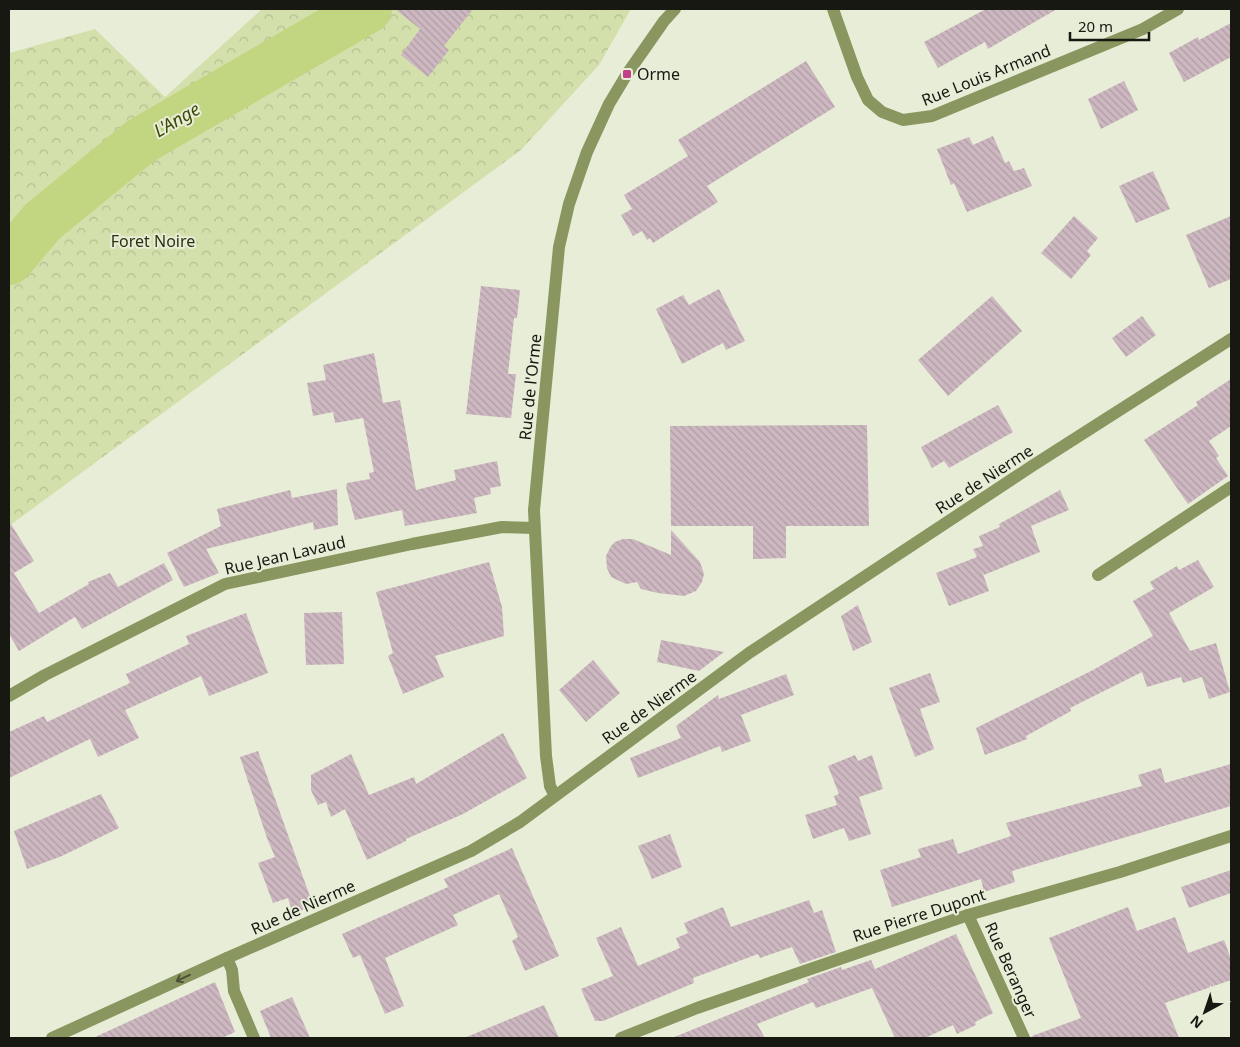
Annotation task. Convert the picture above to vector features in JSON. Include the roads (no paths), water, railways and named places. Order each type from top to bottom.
[{"type":"street","name":"Rue de l'Orme","points":[[555,796],[550,786],[546,756],[534,510],[560,247],[569,204],[587,152],[609,104],[626,74],[664,21],[675,9]]},
{"type":"street","name":"Rue Louis Armand","points":[[833,9],[857,77],[868,100],[882,112],[903,120],[932,116],[1143,28],[1178,9]]},
{"type":"street","name":"Rue de Nierme","points":[[52,1038],[227,958],[471,851],[520,822],[749,654],[1032,466],[1231,339]]},
{"type":"street","points":[[1098,575],[1231,487]]},
{"type":"street","name":"Rue Jean Lavaud","points":[[9,696],[45,675],[225,584],[502,527],[534,528]]},
{"type":"street","name":"Rue Pierre Dupont","points":[[621,1038],[698,1008],[968,914],[1120,872],[1231,836]]},
{"type":"street","name":"Rue Beranger","points":[[968,914],[1024,1038]]},
{"type":"street","points":[[227,958],[232,970],[234,991],[254,1038]]},
{"type":"waterway","name":"L'Ange","points":[[9,261],[43,221],[141,141],[368,9]]},
{"type":"place","name":"Orme","points":[[627,74]]},
{"type":"park label","name":"Foret Noire","points":[[153,241]]}]
